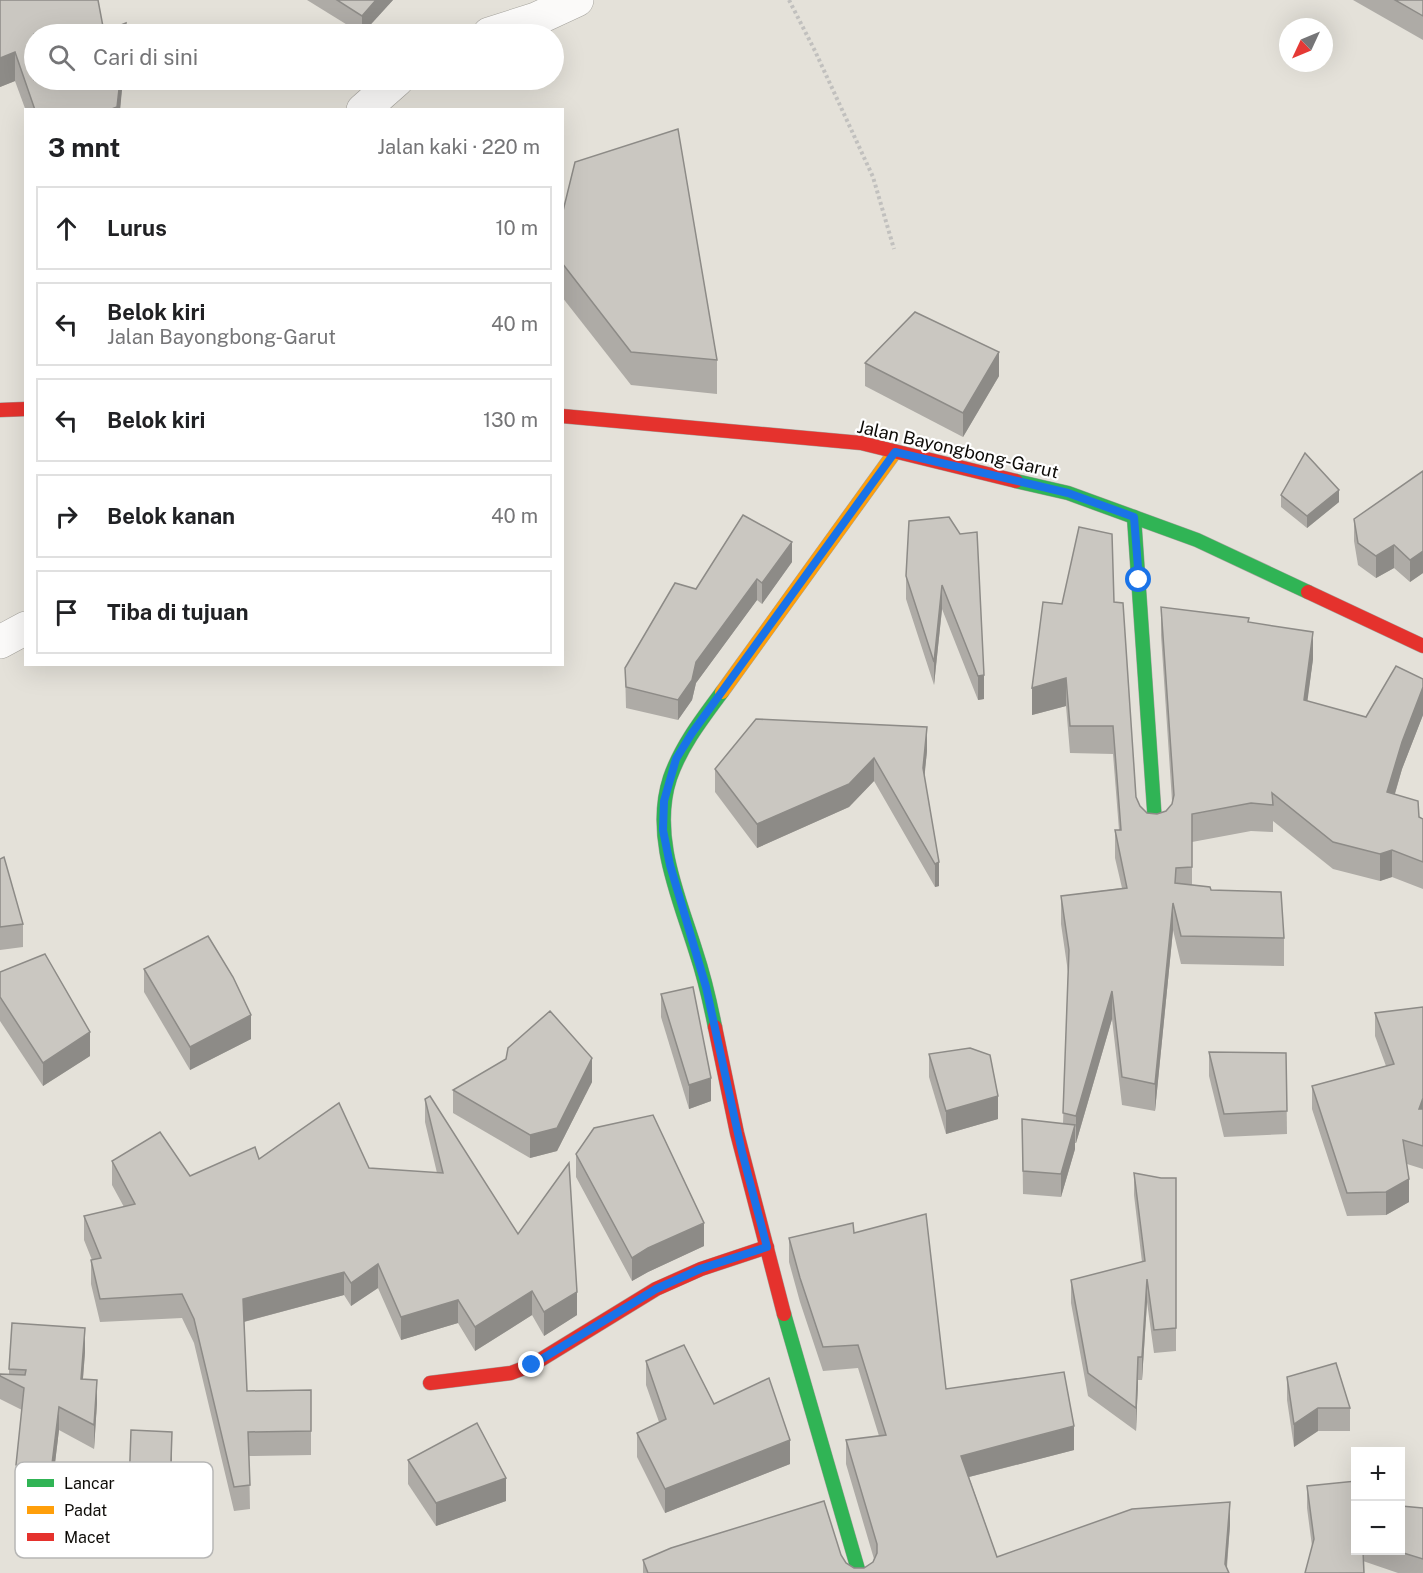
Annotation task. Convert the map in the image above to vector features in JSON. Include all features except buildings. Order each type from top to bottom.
[{"type":"street","points":[[518,24],[577,0]]},
{"type":"street","points":[[365,108],[386,90]]},
{"type":"street","points":[[0,410],[24,409]]},
{"type":"street","name":"Jalan Bayongbong-Garut","points":[[564,416],[861,442],[1068,493],[1197,540],[1423,646]]},
{"type":"street","points":[[859,1573],[824,1461],[767,1247],[742,1152],[706,987],[670,865],[663,830],[664,801],[676,759],[692,733],[895,452]]},
{"type":"street","points":[[1134,517],[1155,823]]},
{"type":"street","points":[[0,642],[24,629]]},
{"type":"street","points":[[430,1383],[511,1373],[532,1365],[656,1289],[700,1269],[767,1247]]},
{"type":"path","points":[[789,0],[873,177],[894,249]]},
{"type":"traffic: fast","points":[[1016,481],[1068,493],[1197,540],[1308,592]]},
{"type":"traffic: fast","points":[[1134,517],[1155,823]]},
{"type":"traffic: fast","points":[[715,1027],[702,970],[675,888],[665,844],[664,822],[665,800],[675,766],[693,733],[722,692]]},
{"type":"traffic: fast","points":[[784,1314],[859,1573]]},
{"type":"traffic: slow","points":[[722,692],[895,452]]},
{"type":"traffic: jam","points":[[0,410],[24,409]]},
{"type":"traffic: jam","points":[[564,416],[861,443],[1016,481]]},
{"type":"traffic: jam","points":[[1308,592],[1423,646]]},
{"type":"traffic: jam","points":[[715,1027],[737,1133],[784,1314]]},
{"type":"traffic: jam","points":[[430,1383],[511,1373],[532,1365],[656,1289],[701,1269],[767,1247]]},
{"type":"route","points":[[532,1365],[656,1289],[700,1269],[767,1247],[742,1152],[706,987],[670,865],[663,830],[664,801],[676,759],[692,733],[895,452],[1068,493],[1134,517],[1139,580]]}]
